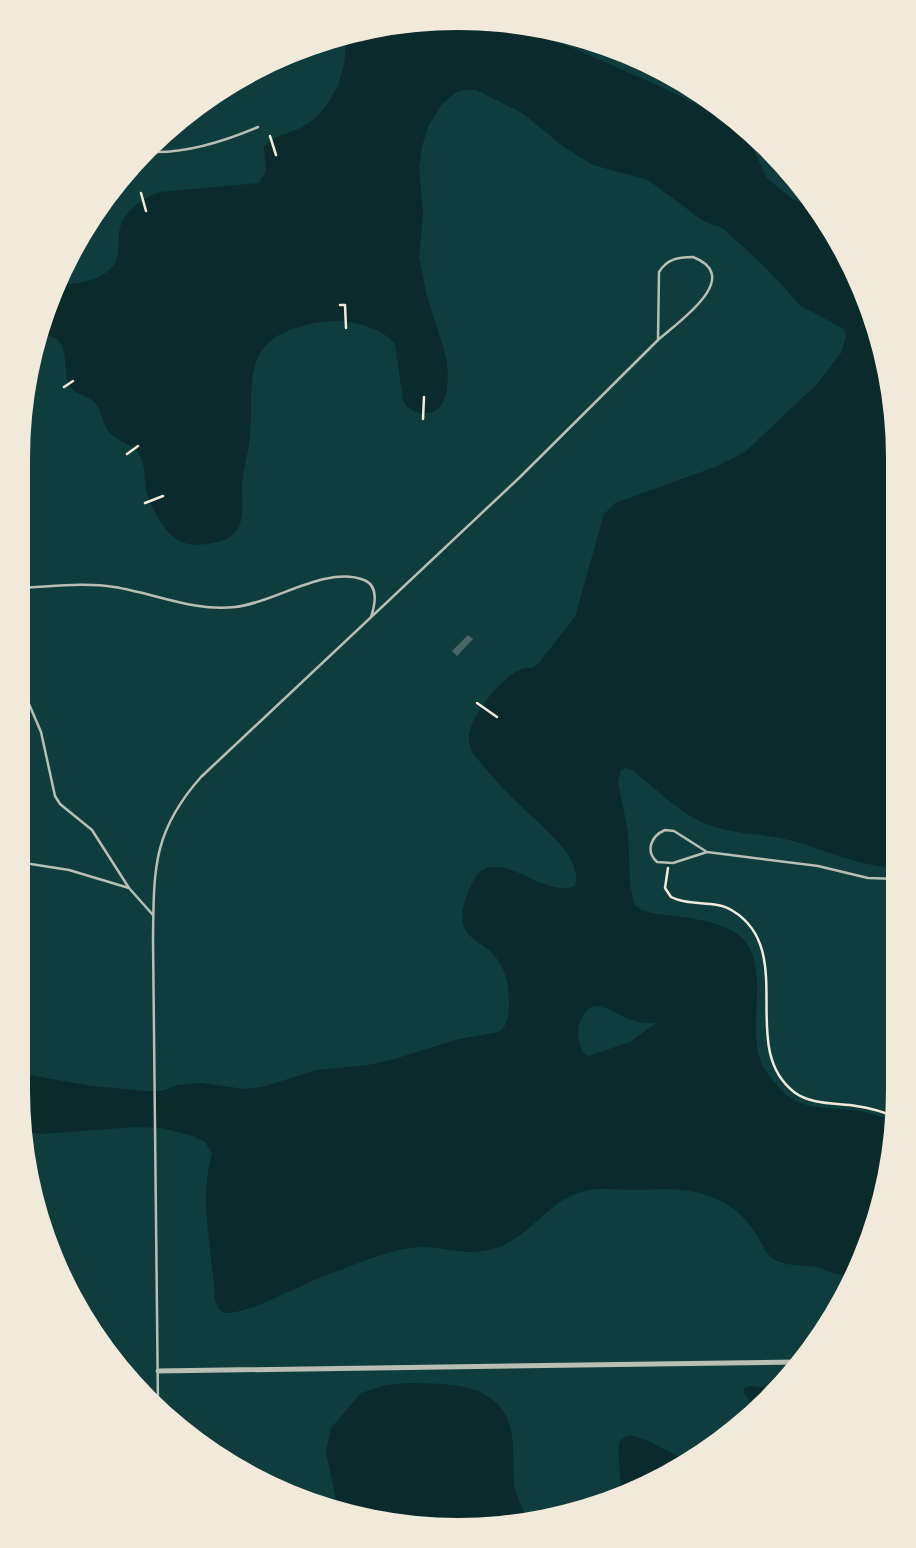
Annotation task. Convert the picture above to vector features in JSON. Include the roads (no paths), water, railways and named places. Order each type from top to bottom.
[{"type":"street","points":[[158,1371],[788,1362]]},
{"type":"lane","points":[[158,152],[222,141],[258,127]]},
{"type":"lane","points":[[159,1396],[153,915],[159,848],[166,827],[182,799],[211,768],[370,620],[658,340],[699,304],[711,288],[712,277],[700,260],[692,257],[675,258],[668,261],[659,272],[658,340]]},
{"type":"lane","points":[[30,588],[112,586],[203,606],[229,608],[260,602],[315,583],[346,577],[366,581],[374,589],[374,607],[370,620]]},
{"type":"lane","points":[[30,707],[41,732],[55,796],[60,804],[92,831],[129,888],[153,915]]},
{"type":"lane","points":[[707,852],[674,831],[665,830],[656,834],[650,851],[657,862],[669,863],[707,852],[818,866],[868,878],[886,879]]},
{"type":"lane","points":[[30,864],[57,867],[129,888]]},
{"type":"water","points":[[458,30],[514,33],[546,39],[573,48],[657,85],[704,108],[753,147],[767,178],[791,198],[803,204],[814,220],[854,294],[872,347],[883,402],[885,430],[886,866],[843,857],[777,837],[729,831],[706,824],[687,814],[626,768],[621,770],[618,782],[628,832],[630,884],[635,905],[651,913],[716,924],[742,937],[751,952],[756,969],[757,1047],[768,1074],[781,1090],[797,1101],[885,1119],[883,1146],[872,1201],[844,1275],[775,1260],[739,1213],[704,1194],[663,1189],[597,1189],[570,1196],[522,1233],[496,1248],[477,1252],[423,1247],[400,1250],[327,1275],[247,1309],[224,1313],[215,1300],[206,1209],[212,1153],[205,1142],[161,1128],[32,1133],[30,1075],[92,1086],[146,1091],[161,1091],[178,1085],[201,1083],[245,1089],[262,1087],[317,1070],[391,1060],[459,1039],[499,1032],[507,1020],[508,987],[497,959],[465,929],[462,917],[464,903],[472,883],[485,869],[496,867],[563,888],[575,886],[576,875],[573,863],[557,841],[506,792],[472,752],[469,741],[471,726],[493,692],[513,674],[538,664],[575,617],[604,514],[615,503],[715,467],[745,452],[817,384],[841,353],[846,336],[844,329],[801,306],[766,268],[724,229],[702,220],[648,180],[593,165],[564,147],[522,113],[476,90],[464,90],[455,93],[441,105],[428,127],[419,168],[423,214],[419,258],[427,296],[447,360],[446,395],[441,406],[433,412],[420,414],[406,406],[395,344],[371,328],[342,321],[316,323],[290,330],[274,338],[264,348],[253,373],[249,441],[239,526],[221,541],[199,545],[182,542],[168,532],[150,502],[141,457],[133,447],[109,432],[95,403],[69,385],[64,352],[56,339],[48,335],[52,320],[67,284],[99,277],[112,267],[117,258],[121,225],[128,213],[146,198],[160,192],[259,183],[266,171],[264,147],[319,114],[335,91],[344,64],[345,45],[402,33]],"holes":[[[593,1006],[638,1022],[656,1023],[630,1042],[588,1056],[580,1047],[580,1021]]]},
{"type":"water","points":[[408,1383],[457,1386],[486,1395],[498,1404],[507,1417],[512,1435],[514,1484],[524,1513],[486,1517],[430,1517],[402,1515],[337,1501],[326,1452],[331,1428],[361,1393],[386,1385]]},
{"type":"water","points":[[745,1387],[766,1388],[751,1402],[743,1392]]},
{"type":"water","points":[[630,1435],[649,1441],[678,1457],[621,1487],[620,1440]]}]
